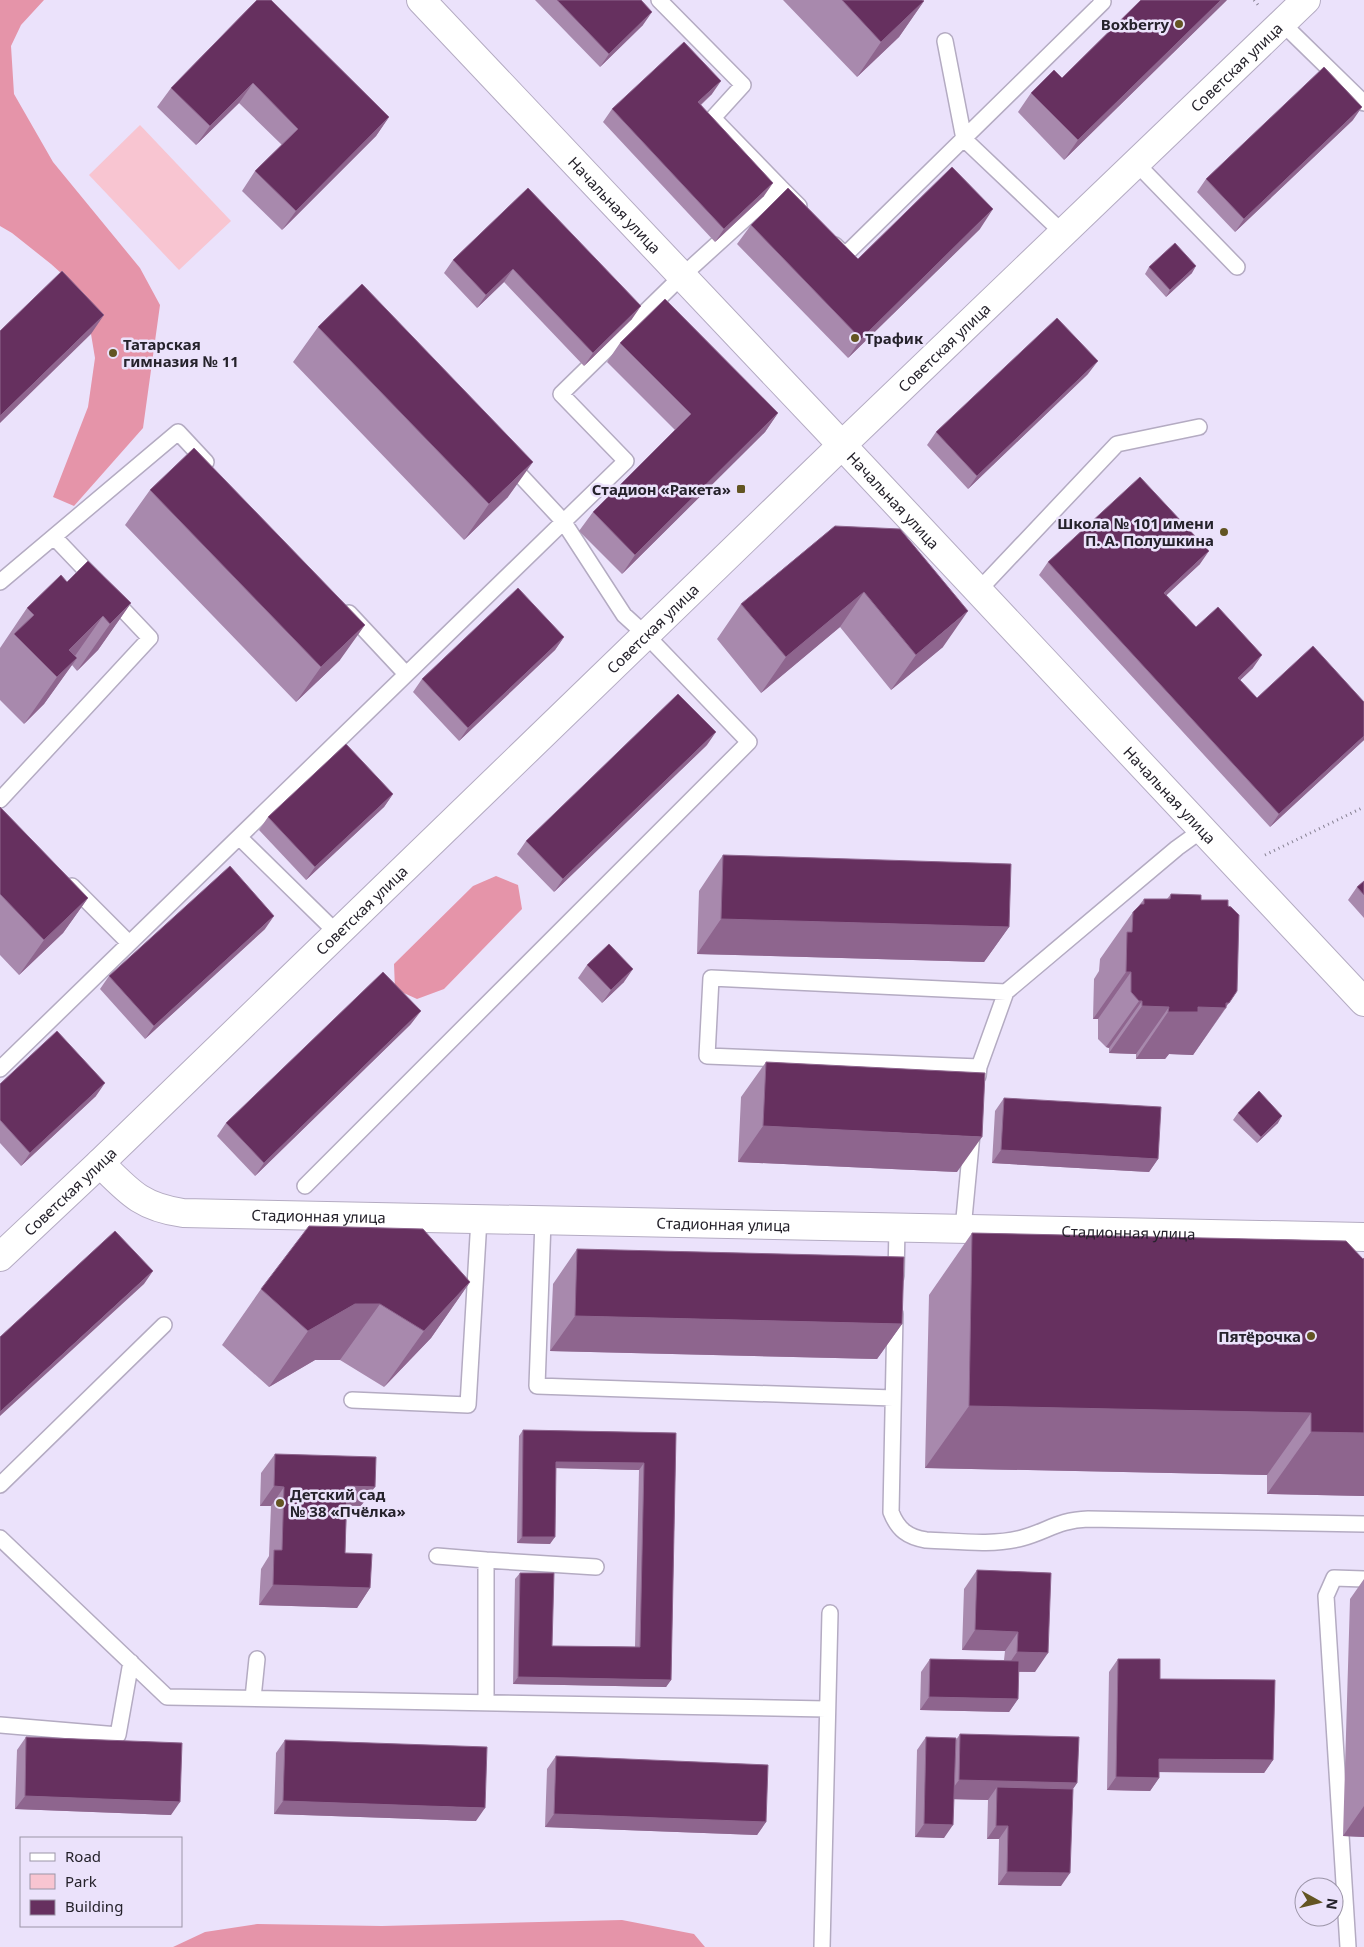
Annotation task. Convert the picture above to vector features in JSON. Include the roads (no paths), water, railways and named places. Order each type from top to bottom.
[{"type":"street","name":"Начальная улица","points":[[421,0],[842,445],[1364,1002]]},
{"type":"street","name":"Советская улица","points":[[0,1257],[100,1163],[842,445],[1306,0]]},
{"type":"street","name":"Стадионная улица","points":[[100,1163],[138,1199],[151,1206],[173,1212],[1364,1237]]},
{"type":"lane","points":[[659,0],[743,85],[713,118],[806,214]]},
{"type":"lane","points":[[826,235],[845,255],[1102,2],[1101,0]]},
{"type":"lane","points":[[1282,23],[1364,103]]},
{"type":"lane","points":[[945,41],[964,139],[1063,233]]},
{"type":"lane","points":[[1136,163],[1236,267]]},
{"type":"lane","points":[[0,1069],[626,461],[561,394],[682,276],[780,187]]},
{"type":"lane","points":[[978,591],[1117,444],[1199,428]]},
{"type":"lane","points":[[0,582],[178,432],[218,475]]},
{"type":"lane","points":[[304,1186],[749,742],[646,635],[624,615],[563,521],[496,450]]},
{"type":"lane","points":[[0,800],[150,638],[54,537]]},
{"type":"lane","points":[[339,603],[406,674]]},
{"type":"lane","points":[[977,1087],[979,1068],[1006,992],[1202,830]]},
{"type":"lane","points":[[239,837],[337,934]]},
{"type":"lane","points":[[61,875],[129,943]]},
{"type":"lane","points":[[979,1068],[707,1056],[710,978],[1006,992]]},
{"type":"lane","points":[[963,1229],[974,1116]]},
{"type":"lane","points":[[352,1400],[468,1405],[479,1219]]},
{"type":"lane","points":[[543,1220],[537,1386],[893,1398]]},
{"type":"lane","points":[[896,1228],[891,1512],[898,1527],[912,1538],[926,1540],[1011,1540],[1032,1535],[1066,1521],[1088,1518],[1364,1524]]},
{"type":"lane","points":[[0,1485],[164,1325]]},
{"type":"lane","points":[[0,1538],[167,1697],[826,1709]]},
{"type":"lane","points":[[437,1556],[596,1566]]},
{"type":"lane","points":[[486,1560],[486,1703]]},
{"type":"lane","points":[[1348,1947],[1326,1596],[1334,1578],[1364,1579]]},
{"type":"lane","points":[[822,1947],[826,1709],[830,1613]]},
{"type":"lane","points":[[253,1698],[257,1659]]},
{"type":"lane","points":[[0,1725],[118,1735],[130,1662]]},
{"type":"place","name":"Boxberry","points":[[1179,24]]},
{"type":"place","name":"Трафик","points":[[855,338]]},
{"type":"place","name":"Татарская гимназия № 11","points":[[113,353]]},
{"type":"place","name":"Стадион «Ракета»","points":[[741,489]]},
{"type":"place","name":"Школа № 101 имени П. А. Полушкина","points":[[1224,532]]},
{"type":"place","name":"Пятёрочка","points":[[1311,1336]]},
{"type":"place","name":"Детский сад № 38 «Пчёлка»","points":[[280,1503]]}]
